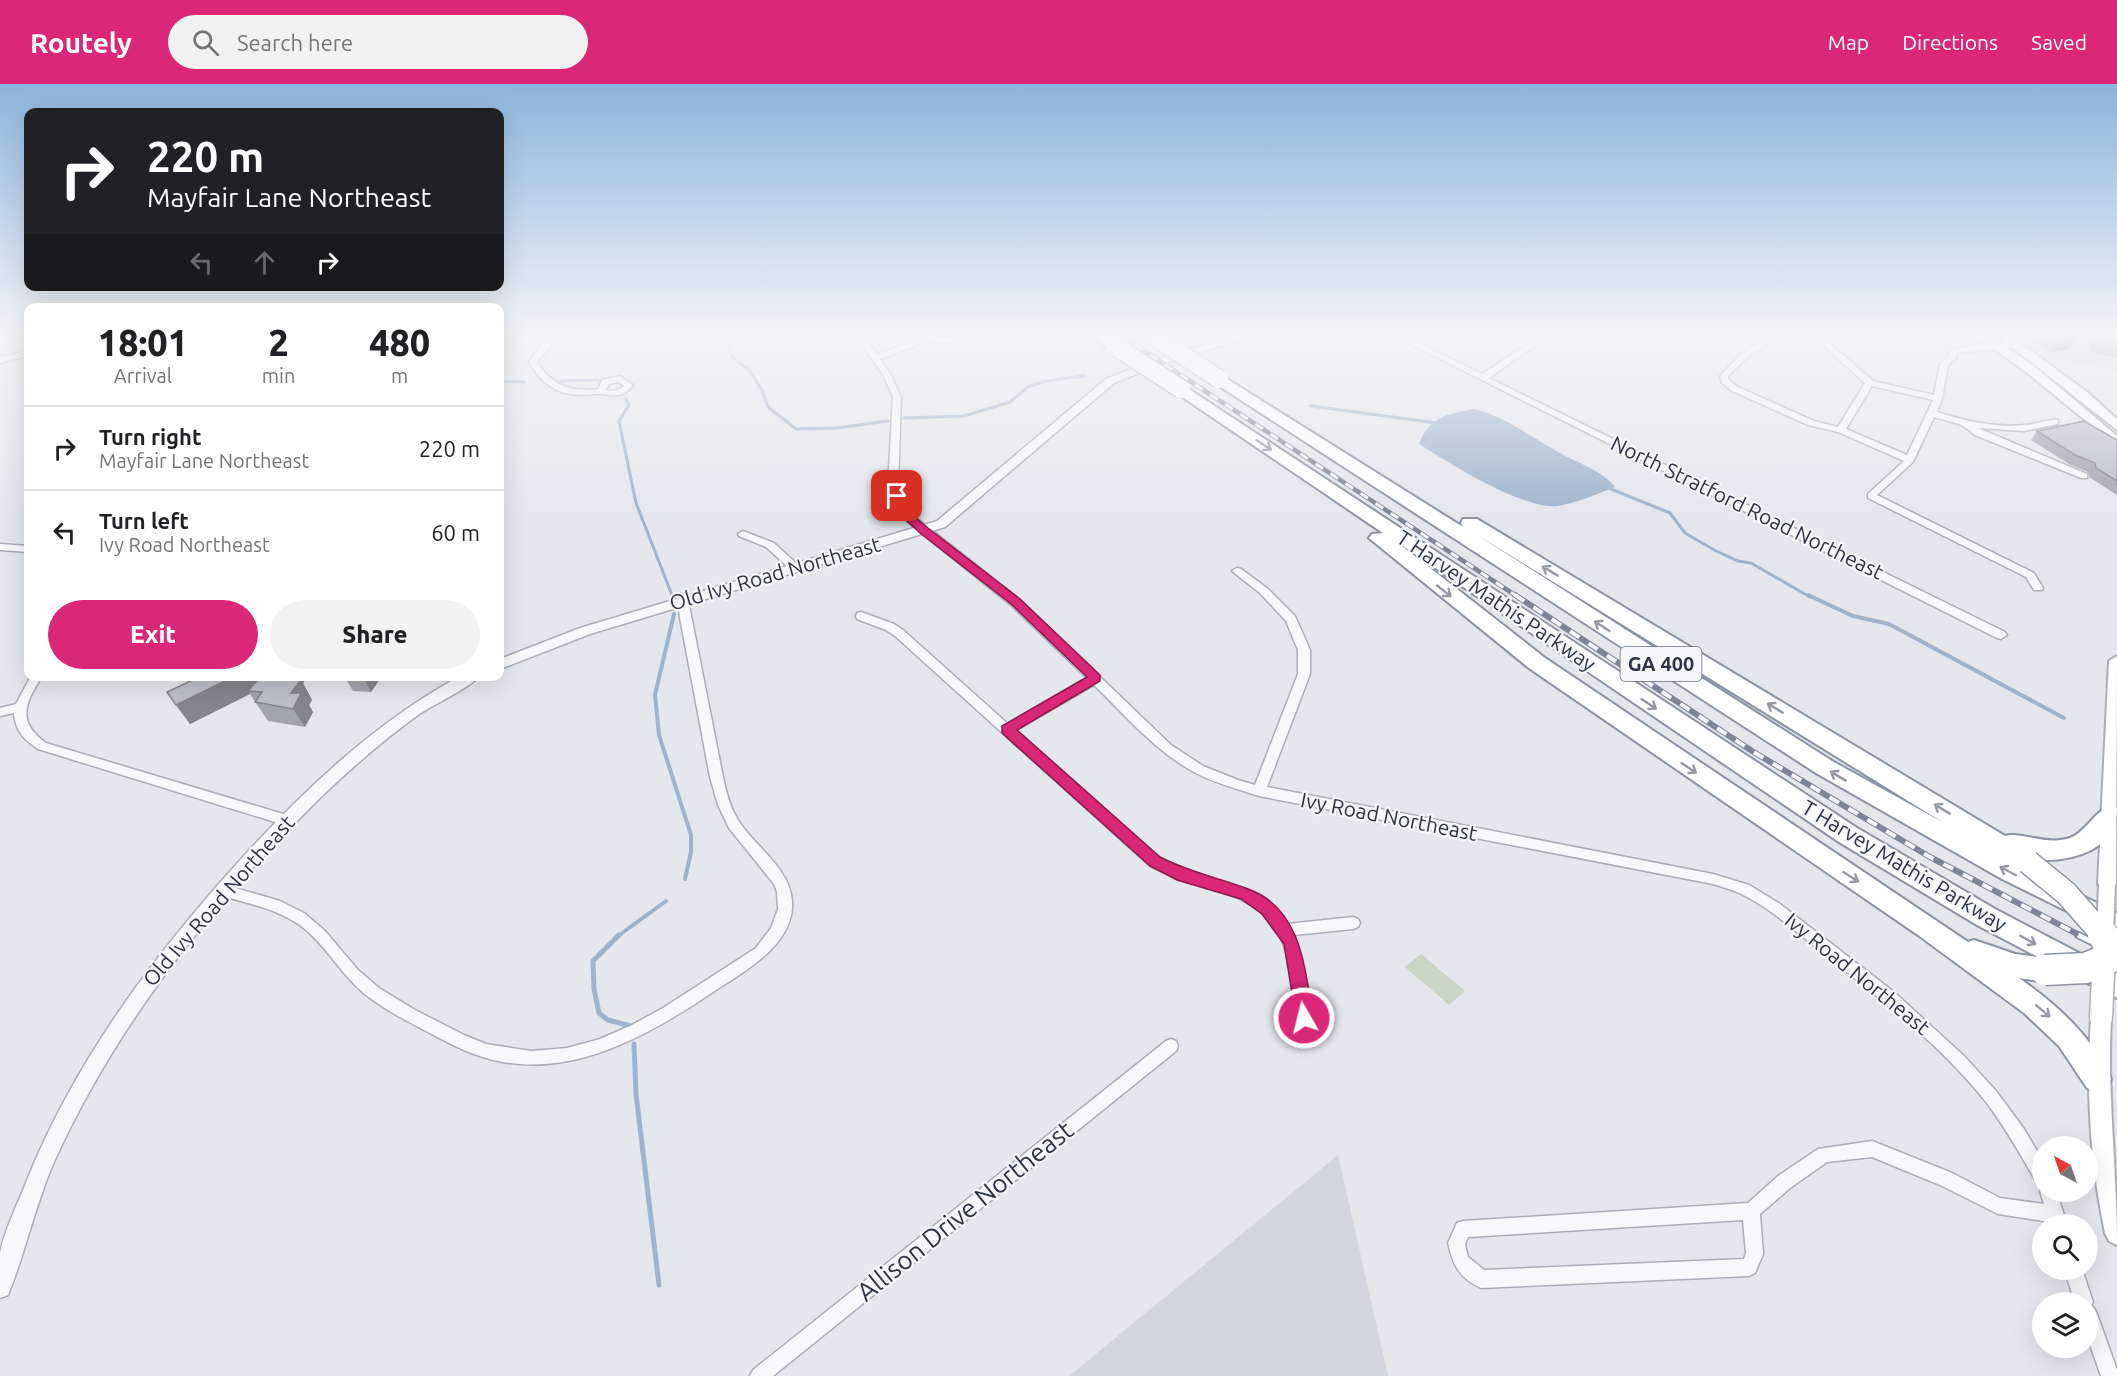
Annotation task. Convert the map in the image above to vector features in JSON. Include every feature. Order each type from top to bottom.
[{"type":"highway","name":"T Harvey Mathis Parkway","points":[[1190,395],[1839,829],[1986,917],[2117,988]]},
{"type":"highway","name":"T Harvey Mathis Parkway","points":[[1244,395],[1824,767],[2001,867],[2113,948]]},
{"type":"highway","points":[[1249,395],[1354,453],[2028,862],[2069,894],[2113,948],[2067,970],[2044,970],[2015,966],[1990,958],[1927,927]]},
{"type":"highway","points":[[1321,484],[1397,553],[1537,663],[1927,927],[2055,1021],[2097,1079]]},
{"type":"highway","points":[[1977,830],[2021,848],[2061,852],[2092,838],[2104,827],[2110,815]]},
{"type":"highway","points":[[2107,884],[2117,909]]},
{"type":"highway","points":[[2102,1018],[2117,988]]},
{"type":"main road","points":[[2061,395],[2117,442]]},
{"type":"main road","points":[[2083,395],[2117,426]]},
{"type":"main road","points":[[2117,661],[2107,884],[2113,948],[2102,1018],[2097,1079],[2101,1150],[2117,1233]]},
{"type":"street","name":"Ivy Road Northeast","points":[[896,395],[892,466],[895,491],[903,508],[924,531],[1015,602],[1149,733],[1182,759],[1234,784],[1259,791],[1713,879],[1744,889],[1775,908],[1949,1047],[1994,1099],[2032,1159]]},
{"type":"street","name":"Old Ivy Road Northeast","points":[[504,662],[585,631],[683,600],[924,531],[953,516],[1093,395]]},
{"type":"street","name":"North Stratford Road Northeast","points":[[1518,395],[2001,635]]},
{"type":"street","points":[[1749,395],[1800,418],[1841,430],[1910,460]]},
{"type":"street","points":[[1841,430],[1862,395]]},
{"type":"street","points":[[1922,395],[1938,399]]},
{"type":"street","points":[[1939,395],[1910,460],[1871,496],[2030,575],[2038,588]]},
{"type":"street","points":[[1932,413],[1964,422],[2008,429],[2055,422]]},
{"type":"street","points":[[1964,422],[1978,433],[2084,476]]},
{"type":"street","points":[[743,534],[770,545],[795,568]]},
{"type":"street","points":[[0,547],[24,549]]},
{"type":"street","points":[[1237,571],[1264,591],[1291,619],[1304,650],[1304,674],[1259,791]]},
{"type":"street","points":[[222,890],[263,900],[292,913],[319,933],[355,978],[381,1000],[470,1046],[490,1053],[536,1058],[563,1056],[618,1040],[652,1022],[760,952],[778,931],[786,907],[784,892],[777,877],[738,832],[722,798],[683,600]]},
{"type":"street","points":[[861,616],[890,627],[899,633],[1155,862],[1182,876],[1246,894],[1268,909],[1285,930],[1296,956],[1304,1018]]},
{"type":"street","points":[[1007,730],[1095,678]]},
{"type":"street","points":[[33,681],[26,690],[20,707],[20,721],[24,731],[42,747],[288,821]]},
{"type":"street","name":"Old Ivy Road Northeast","points":[[0,1287],[16,1230],[39,1170],[88,1072],[136,996],[222,890],[326,782],[377,736],[416,708],[463,681]]},
{"type":"street","points":[[0,712],[20,707]]},
{"type":"street","points":[[1285,930],[1353,923]]},
{"type":"street","name":"Allison Drive Northeast","points":[[759,1376],[1171,1046]]},
{"type":"street","points":[[1751,1211],[1755,1254],[1749,1267],[1481,1279],[1461,1262],[1456,1243],[1463,1229],[1751,1211],[1784,1182],[1824,1155],[1872,1149],[1946,1179],[1998,1206],[2034,1214]]},
{"type":"street","points":[[2098,1342],[2110,1376]]},
{"type":"shaded area","points":[[1338,1155],[1388,1376],[1069,1376],[1248,1229]]},
{"type":"green space","points":[[1421,954],[1465,991],[1449,1005],[1405,967]]},
{"type":"water","points":[[1474,409],[1508,422],[1597,472],[1615,487],[1565,505],[1543,505],[1526,501],[1487,484],[1419,444],[1428,427],[1440,418]]},
{"type":"building","points":[[2084,421],[2117,440],[2117,481],[2096,468],[2095,463],[2075,455],[2037,431]]},
{"type":"building","points":[[190,681],[225,681],[176,705],[167,692]]},
{"type":"building","points":[[257,681],[300,681],[291,693],[301,693],[293,709],[255,702],[262,692],[248,691]]},
{"type":"waterway","points":[[764,395],[768,407],[796,429],[837,428],[888,421]]},
{"type":"waterway","points":[[904,418],[964,416],[1010,402],[1018,395]]},
{"type":"waterway","points":[[626,399],[629,405],[619,421],[636,503],[672,595]]},
{"type":"waterway","points":[[1311,406],[1437,423]]},
{"type":"waterway","points":[[1606,487],[1670,513],[1685,533],[1716,551],[1738,561],[1751,563],[1810,597]]},
{"type":"waterway","points":[[1808,595],[1853,616],[1889,624],[2064,718]]},
{"type":"waterway","points":[[674,614],[655,695],[659,735],[691,835],[691,852],[685,879]]},
{"type":"waterway","points":[[618,936],[666,901]]},
{"type":"waterway","points":[[618,936],[593,961],[594,989],[599,1013],[608,1020],[634,1027]]},
{"type":"waterway","points":[[634,1044],[636,1094],[659,1285]]},
{"type":"railway","points":[[1212,395],[1518,597]]},
{"type":"railway","points":[[1515,595],[1752,751],[1930,857],[2081,936]]},
{"type":"railway","points":[[2078,935],[2117,955]]},
{"type":"route","points":[[897,496],[911,519],[924,531],[1015,602],[1095,678],[1007,730],[1155,862],[1182,876],[1225,886],[1246,894],[1268,909],[1292,943],[1296,956],[1304,1018]]}]
